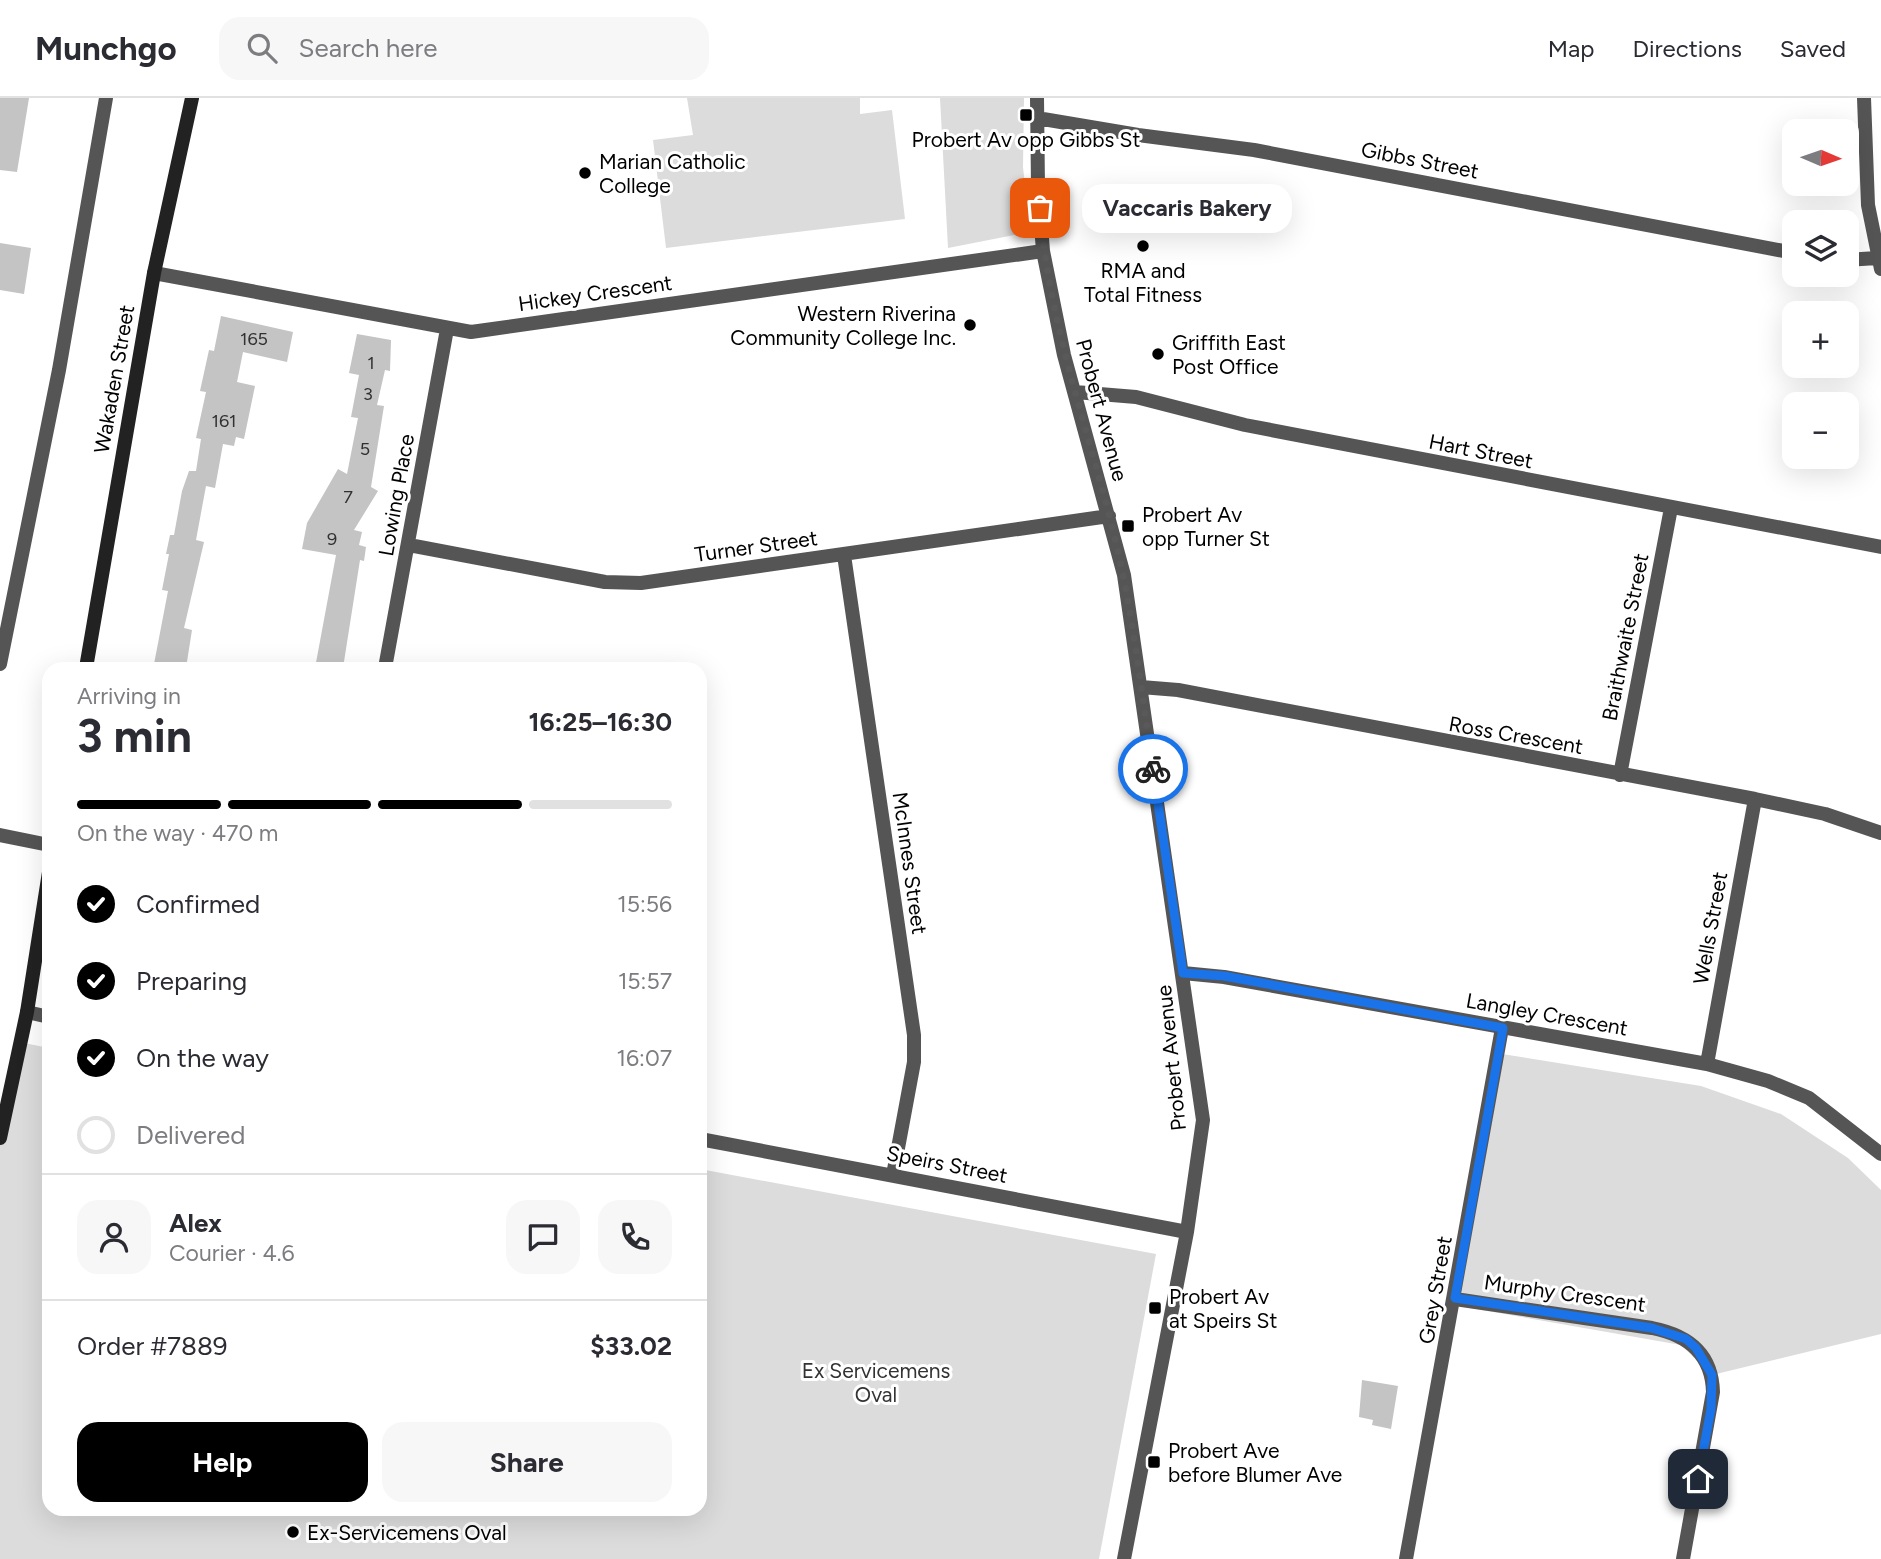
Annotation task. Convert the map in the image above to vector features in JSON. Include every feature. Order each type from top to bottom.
[{"type":"main road","name":"Wakaden Street","points":[[87,662],[154,273],[192,98]]},
{"type":"main road","points":[[0,1138],[27,1012],[42,917]]},
{"type":"street","points":[[0,664],[59,370],[106,98]]},
{"type":"street","name":"Probert Avenue","points":[[1037,98],[1043,251],[1064,355],[1124,575],[1203,1120],[1187,1231],[1124,1559]]},
{"type":"street","points":[[1859,262],[1879,264],[1868,205],[1864,98]]},
{"type":"street","name":"Gibbs Street","points":[[1037,118],[1254,150],[1782,251]]},
{"type":"street","name":"Hickey Crescent","points":[[154,273],[471,332],[1043,251]]},
{"type":"street","name":"Lowing Place","points":[[386,662],[447,329]]},
{"type":"street","name":"Hart Street","points":[[1075,392],[1136,397],[1245,425],[1881,547]]},
{"type":"street","name":"Braithwaite Street","points":[[1620,775],[1671,508]]},
{"type":"street","name":"Turner Street","points":[[409,545],[605,582],[641,583],[1109,516]]},
{"type":"street","name":"McInnes Street","points":[[844,555],[914,1035],[914,1062],[893,1175]]},
{"type":"street","name":"Ross Crescent","points":[[1141,687],[1178,690],[1755,799],[1825,814],[1881,833]]},
{"type":"street","name":"Wells Street","points":[[1707,1064],[1755,799]]},
{"type":"street","points":[[0,835],[42,844]]},
{"type":"street","name":"Langley Crescent","points":[[1183,973],[1224,976],[1707,1064],[1768,1081],[1809,1097],[1881,1154]]},
{"type":"street","points":[[27,1012],[42,1015]]},
{"type":"street","name":"Grey Street","points":[[1406,1559],[1503,1028]]},
{"type":"street","name":"Speirs Street","points":[[707,1140],[1187,1231]]},
{"type":"street","name":"Murphy Crescent","points":[[1455,1298],[1661,1329],[1686,1339],[1696,1348],[1709,1364],[1713,1392],[1684,1559]]},
{"type":"green space","points":[[687,98],[860,98],[860,114],[892,110],[905,219],[666,248],[653,140],[693,135]]},
{"type":"green space","points":[[940,98],[1024,98],[1023,167],[1030,232],[948,248]]},
{"type":"green space","name":"Ex Servicemens Oval","points":[[19,1042],[42,1047],[42,1516],[707,1516],[707,1170],[1156,1254],[1099,1559],[0,1559],[0,1135]]},
{"type":"green space","points":[[1502,1054],[1701,1086],[1781,1114],[1848,1158],[1881,1190],[1881,1334],[1712,1375],[1681,1345],[1453,1305]]},
{"type":"building","points":[[0,98],[29,98],[17,172],[0,170]]},
{"type":"building","points":[[0,243],[31,248],[24,294],[0,290]]},
{"type":"building","points":[[221,316],[293,332],[287,362],[243,352],[237,382],[255,386],[244,439],[236,437],[234,446],[223,444],[215,488],[206,486],[196,540],[204,542],[184,628],[192,630],[187,662],[154,662],[168,591],[162,590],[169,554],[166,554],[170,535],[174,535],[182,491],[189,471],[196,471],[201,439],[196,438],[206,392],[200,391],[209,350],[214,351]]},
{"type":"building","points":[[357,334],[391,340],[390,371],[385,370],[377,405],[384,406],[371,487],[378,491],[354,530],[362,532],[359,545],[366,547],[364,561],[360,560],[344,662],[316,662],[336,555],[302,549],[307,523],[338,469],[347,474],[358,418],[351,417],[359,375],[349,373]]},
{"type":"building","points":[[1362,1380],[1398,1386],[1391,1429],[1372,1425],[1373,1420],[1359,1417]]},
{"type":"way so far","points":[[1040,208],[1043,251],[1064,355],[1124,575],[1153,769]]},
{"type":"place","name":"Probert Av opp Gibbs St","points":[[1026,115]]},
{"type":"place","name":"Marian Catholic College","points":[[585,173]]},
{"type":"place","name":"Vaccaris Bakery","points":[[1040,208]]},
{"type":"place","name":"RMA and Total Fitness","points":[[1143,246]]},
{"type":"place","name":"Western Riverina Community College Inc.","points":[[970,325]]},
{"type":"place","name":"Griffith East Post Office","points":[[1158,354]]},
{"type":"place","name":"Probert Av opp Turner St","points":[[1128,526]]},
{"type":"place","name":"Probert Av at Speirs St","points":[[1155,1308]]},
{"type":"place","name":"Probert Ave before Blumer Ave","points":[[1154,1462]]},
{"type":"place","name":"Ex-Servicemens Oval","points":[[293,1532]]},
{"type":"route","points":[[1153,769],[1183,973],[1224,976],[1503,1028],[1455,1298],[1670,1331],[1686,1339],[1709,1364],[1712,1375],[1711,1409],[1698,1479]]}]
